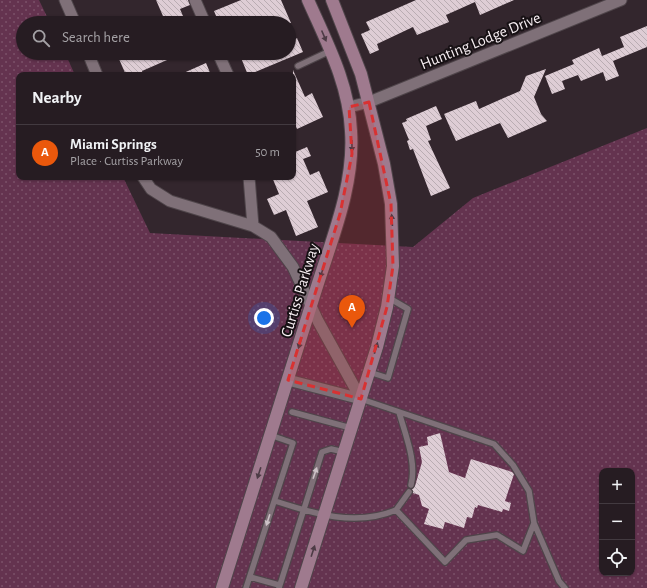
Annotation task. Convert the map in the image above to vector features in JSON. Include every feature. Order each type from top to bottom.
[{"type":"main road","name":"Curtiss Parkway","points":[[222,588],[311,306],[349,178],[352,154],[349,107],[344,87],[308,0]]},
{"type":"main road","points":[[301,588],[369,372],[389,298],[393,266],[391,204],[384,164],[369,102],[352,46],[332,0]]},
{"type":"street","points":[[65,0],[72,16]]},
{"type":"street","points":[[195,0],[202,16]]},
{"type":"street","name":"Hunting Lodge Drive","points":[[349,107],[369,102],[622,0]]},
{"type":"street","points":[[91,60],[96,72]]},
{"type":"street","points":[[221,60],[227,72]]},
{"type":"street","points":[[144,180],[151,190],[170,201],[253,226],[271,237],[293,267],[311,306],[361,399]]},
{"type":"street","points":[[249,180],[253,226]]},
{"type":"street","points":[[288,380],[361,399]]},
{"type":"lane","points":[[298,66],[330,51]]},
{"type":"lane","points":[[369,372],[388,378],[408,309],[389,298]]},
{"type":"lane","points":[[361,399],[494,444],[513,465],[529,491],[534,522],[559,581],[564,588]]},
{"type":"lane","points":[[292,412],[352,428]]},
{"type":"lane","points":[[399,412],[408,444],[413,476],[411,485]]},
{"type":"lane","points":[[246,588],[293,443],[270,436]]},
{"type":"lane","points":[[250,577],[279,587],[302,510],[322,452],[331,449],[344,452]]},
{"type":"lane","points":[[275,501],[302,510],[350,519],[378,517],[396,510],[409,492]]},
{"type":"lane","points":[[396,510],[445,562],[466,540],[497,535],[523,551],[534,522]]},
{"type":"highlighted area","points":[[369,102],[391,204],[393,266],[387,307],[361,399],[288,380],[340,214],[352,154],[349,107]]},
{"type":"shaded area","points":[[0,0],[39,0],[47,16],[16,16],[16,60],[68,60],[74,72],[16,72],[16,180],[124,180],[150,233],[413,247],[473,198],[647,128],[647,588],[0,588]]},
{"type":"building","points":[[156,0],[188,0],[190,5],[180,9],[183,16],[163,16]]},
{"type":"building","points":[[241,0],[281,0],[288,16],[216,16],[214,11]]},
{"type":"building","points":[[416,0],[514,0],[480,15],[475,2],[446,15],[449,22],[417,35],[413,27],[377,44],[379,50],[370,54],[361,34],[370,30],[366,22]]},
{"type":"building","points":[[647,26],[647,47],[613,61],[619,76],[606,81],[603,72],[581,81],[578,75],[562,81],[565,89],[552,94],[545,76],[574,64],[572,60],[599,48],[602,56],[624,47],[620,37]]},
{"type":"building","points":[[296,38],[303,52],[296,55]]},
{"type":"building","points":[[119,60],[167,60],[142,72],[125,72]]},
{"type":"building","points":[[242,60],[284,60],[255,72],[247,72]]},
{"type":"building","points":[[206,63],[210,72],[186,72]]},
{"type":"building","points":[[546,69],[534,97],[541,114],[547,121],[508,138],[500,123],[456,141],[444,114],[476,101],[479,109],[520,91],[526,76]]},
{"type":"building","points":[[296,77],[305,97],[312,93],[323,117],[297,129]]},
{"type":"building","points":[[436,106],[442,119],[426,126],[431,140],[428,141],[450,188],[431,196],[413,149],[410,150],[407,141],[409,140],[402,123],[407,121],[406,119]]},
{"type":"building","points":[[307,147],[311,156],[303,159],[310,175],[319,171],[328,192],[307,201],[318,227],[296,236],[286,210],[274,215],[267,199],[279,194],[273,180],[296,180],[296,152]]},
{"type":"building","points":[[440,433],[449,472],[465,478],[471,459],[512,472],[514,474],[505,501],[511,503],[509,511],[503,509],[502,512],[478,505],[477,508],[475,507],[472,518],[467,517],[464,528],[445,522],[443,529],[424,524],[429,509],[422,506],[419,495],[413,493],[412,489],[415,486],[422,462],[419,447],[428,445],[427,437]]},
{"type":"place","name":"Miami Springs","points":[[352,328]]}]
